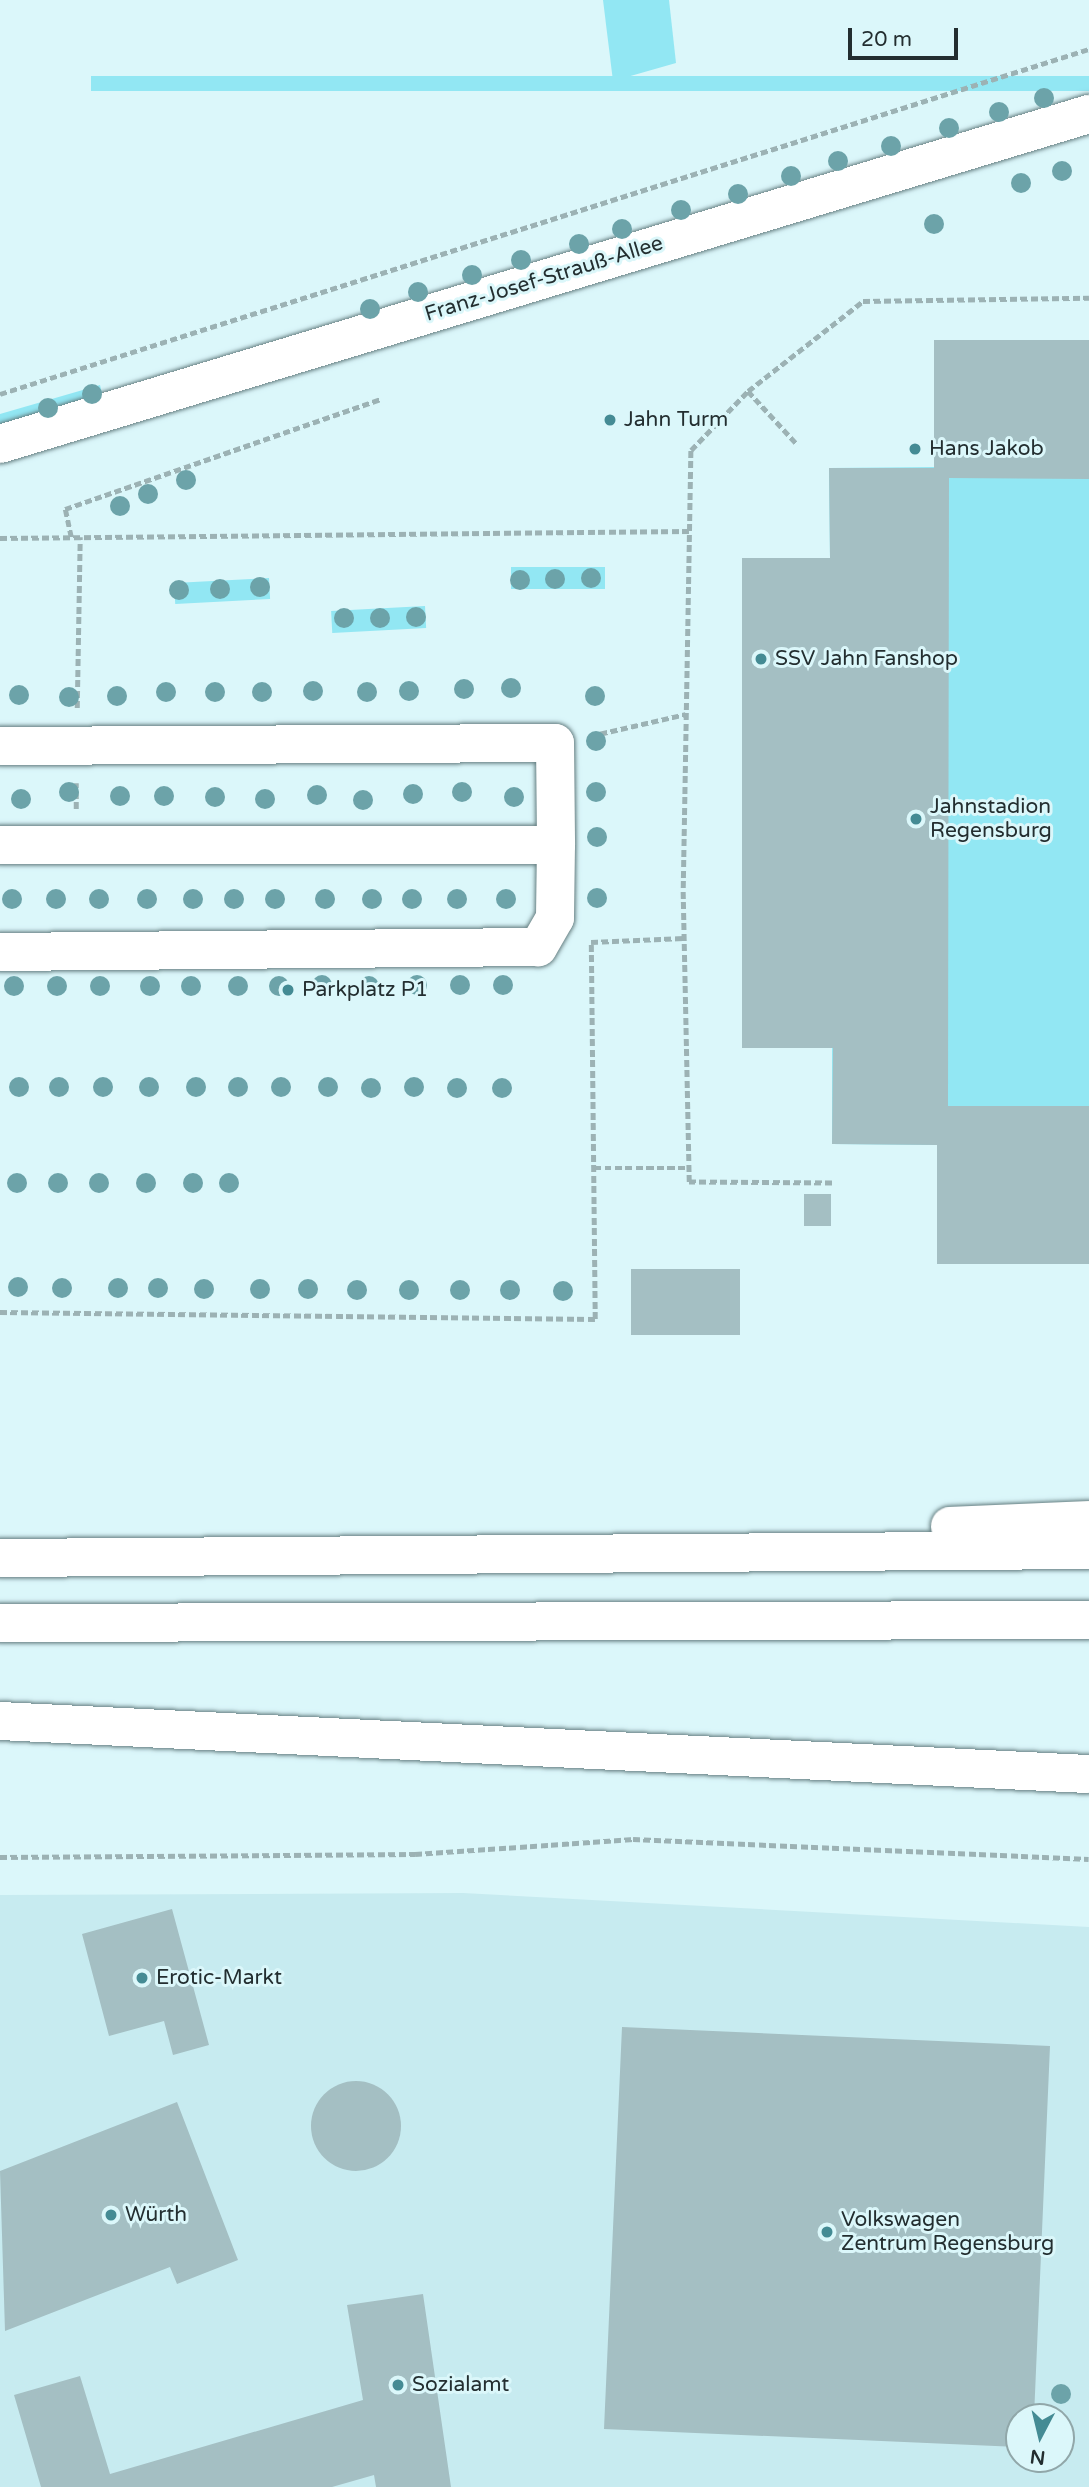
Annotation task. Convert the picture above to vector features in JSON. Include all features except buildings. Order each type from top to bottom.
[{"type":"main road","name":"Franz-Josef-Strauß-Allee","points":[[0,444],[1089,114]]},
{"type":"main road","points":[[0,746],[555,743],[556,845],[555,918],[538,947],[0,952]]},
{"type":"main road","points":[[0,845],[556,845]]},
{"type":"main road","points":[[484,1552],[1089,1520]]},
{"type":"main road","points":[[0,1558],[484,1552],[1089,1550]]},
{"type":"main road","points":[[0,1623],[1089,1620]]},
{"type":"main road","points":[[0,1721],[1089,1774]]},
{"type":"path","points":[[0,394],[1089,49]]},
{"type":"path","points":[[333,288],[335,296]]},
{"type":"path","points":[[832,1183],[690,1182],[684,938],[691,450],[748,391],[863,301],[1089,298]]},
{"type":"path","points":[[748,391],[796,443]]},
{"type":"path","points":[[71,537],[65,509],[380,399]]},
{"type":"path","points":[[0,538],[689,531]]},
{"type":"path","points":[[78,681],[80,537]]},
{"type":"path","points":[[555,743],[686,714]]},
{"type":"path","points":[[76,845],[77,746]]},
{"type":"path","points":[[0,1312],[595,1319],[591,942],[684,938]]},
{"type":"path","points":[[594,1168],[689,1168]]},
{"type":"path","points":[[0,1857],[415,1854],[633,1839],[1089,1859]]},
{"type":"shaded area","points":[[603,0],[669,0],[676,63],[613,81]]},
{"type":"shaded area","points":[[91,76],[1089,76],[1089,91],[91,91]]},
{"type":"shaded area","name":"Jahnstadion Regensburg","points":[[934,340],[1089,340],[1089,1264],[937,1264],[937,1145],[832,1144],[832,1048],[742,1048],[742,558],[830,558],[829,468],[934,467]]},
{"type":"shaded area","points":[[100,385],[103,397],[0,430],[0,414]]},
{"type":"shaded area","points":[[511,567],[605,567],[605,589],[511,589]]},
{"type":"shaded area","points":[[269,578],[270,599],[175,604],[174,583]]},
{"type":"shaded area","points":[[425,606],[426,628],[332,633],[331,611]]},
{"type":"shaded area","points":[[463,1893],[1089,1927],[1089,2487],[0,2487],[0,1895]]},
{"type":"place","name":"Jahn Turm","points":[[610,420]]},
{"type":"place","name":"Hans Jakob","points":[[915,449]]},
{"type":"place","name":"SSV Jahn Fanshop","points":[[761,659]]},
{"type":"place","name":"Jahnstadion Regensburg","points":[[916,819]]},
{"type":"place","name":"Parkplatz P1","points":[[288,990]]},
{"type":"place","name":"Erotic-Markt","points":[[142,1978]]},
{"type":"place","name":"Würth","points":[[111,2215]]},
{"type":"place","name":"Volkswagen Zentrum Regensburg","points":[[827,2232]]},
{"type":"place","name":"Sozialamt","points":[[398,2385]]}]
